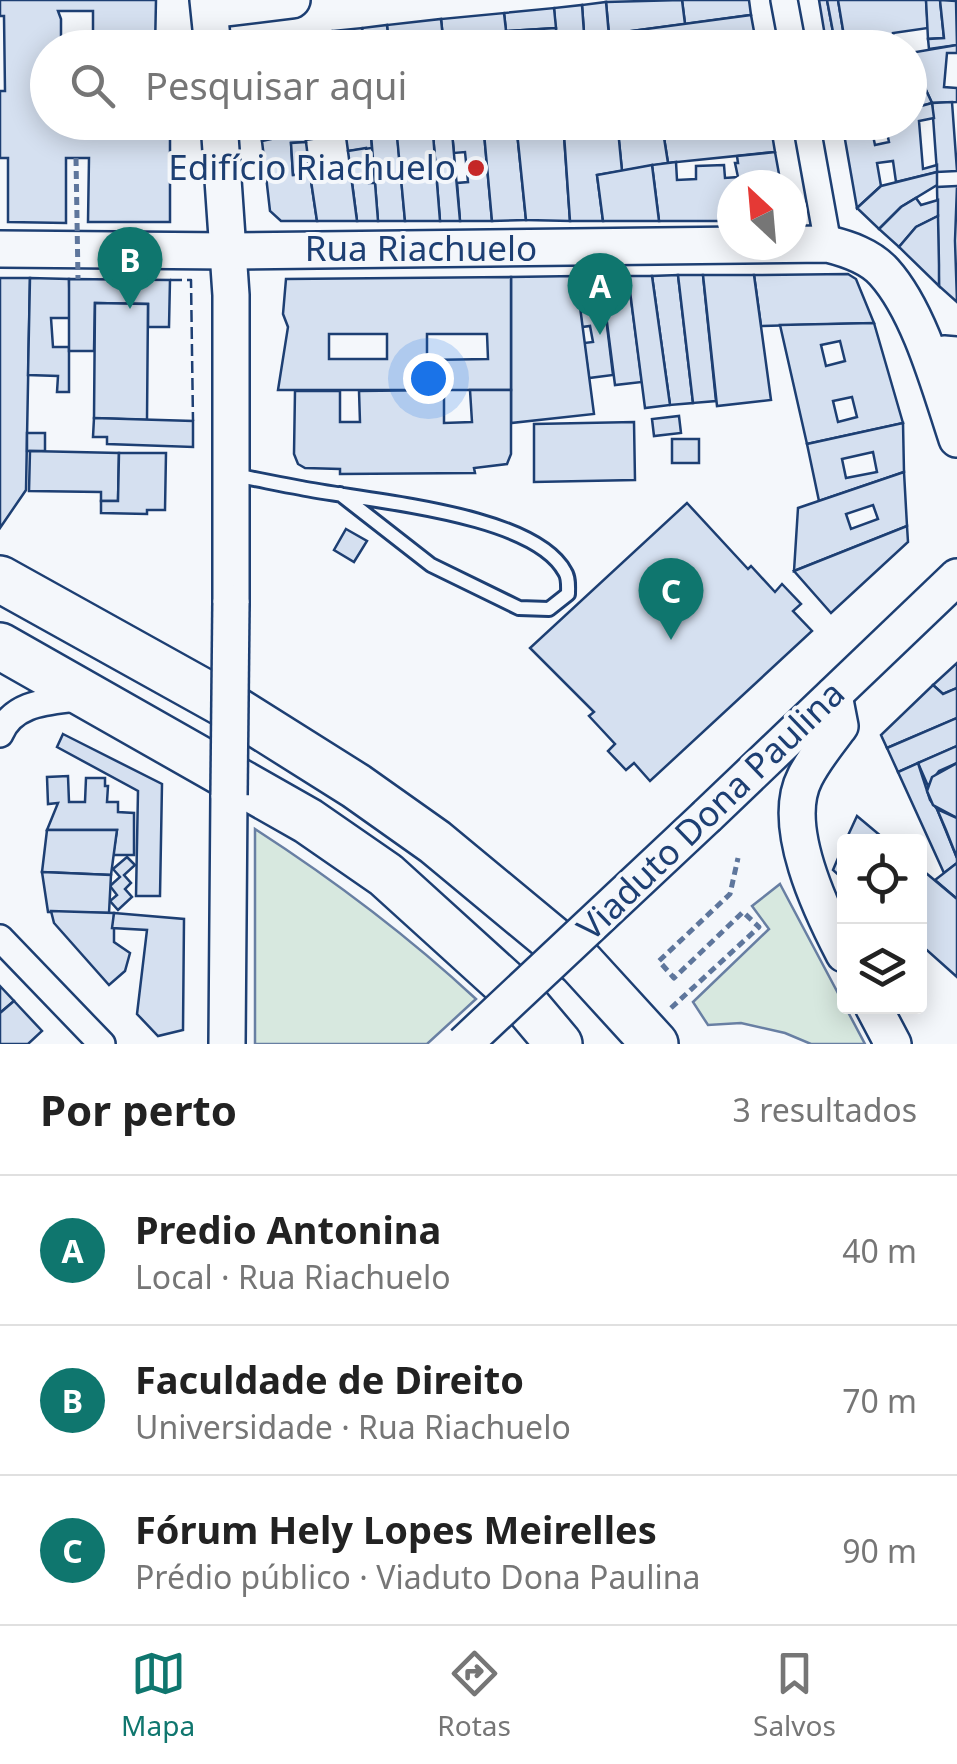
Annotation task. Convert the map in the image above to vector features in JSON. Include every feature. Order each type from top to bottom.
[{"type":"highway","points":[[0,579],[232,708],[356,786],[436,842],[663,1026]]},
{"type":"highway","points":[[0,646],[308,821],[386,876],[516,993],[559,1044]]},
{"type":"main road","points":[[211,30],[208,5],[292,0]]},
{"type":"main road","points":[[221,140],[230,251],[227,1044]]},
{"type":"main road","name":"Rua Riachuelo","points":[[0,249],[230,251],[828,244],[853,250],[884,272],[918,333],[957,439]]},
{"type":"main road","name":"Viaduto Dona Paulina","points":[[464,1044],[957,577]]},
{"type":"main road","points":[[834,695],[840,726],[802,780],[798,808],[800,842],[809,873],[837,938]]},
{"type":"main road","points":[[876,1014],[892,1044]]},
{"type":"street","points":[[784,0],[790,30]]},
{"type":"street","points":[[809,140],[828,244]]},
{"type":"street","points":[[918,333],[957,336]]},
{"type":"street","points":[[957,350],[944,349],[957,384]]},
{"type":"street","points":[[0,734],[4,724],[22,707],[84,697]]},
{"type":"street","points":[[0,938],[102,1044]]},
{"type":"lane","points":[[230,474],[478,519],[528,539],[555,558],[568,574],[568,594],[550,609],[519,608],[430,565],[340,494]]},
{"type":"path","points":[[76,158],[78,279]]},
{"type":"path","points":[[663,1026],[759,927],[743,912],[674,978],[659,961],[730,894],[738,858]]},
{"type":"shaded area","points":[[255,829],[369,909],[476,999],[427,1044],[255,1044]]},
{"type":"shaded area","points":[[780,884],[837,991],[837,1014],[849,1014],[865,1044],[811,1044],[785,1033],[741,1023],[708,1025],[693,1002],[769,929],[752,906]]},
{"type":"building","points":[[0,0],[156,0],[155,30],[93,30],[93,11],[58,11],[61,30],[30,30],[30,140],[170,140],[170,222],[88,222],[89,158],[66,158],[66,223],[8,222],[8,158],[0,158],[0,91],[5,91],[4,16],[0,16]]},
{"type":"building","points":[[682,0],[749,0],[751,15],[685,24]]},
{"type":"building","points":[[682,0],[685,24],[609,30],[606,2]]},
{"type":"building","points":[[819,0],[827,0],[833,30],[824,30]]},
{"type":"building","points":[[827,0],[838,0],[843,30],[833,30]]},
{"type":"building","points":[[838,0],[926,0],[928,28],[843,30]]},
{"type":"building","points":[[926,0],[940,0],[944,38],[928,39]]},
{"type":"building","points":[[940,0],[956,1],[957,45],[929,49],[928,39],[944,38]]},
{"type":"building","points":[[606,2],[608,30],[584,30],[582,5]]},
{"type":"building","points":[[582,5],[584,30],[556,30],[554,8]]},
{"type":"building","points":[[554,8],[556,28],[506,30],[504,13]]},
{"type":"building","points":[[504,13],[506,30],[442,30],[441,19]]},
{"type":"building","points":[[751,15],[754,30],[639,30]]},
{"type":"building","points":[[441,19],[442,30],[387,30],[387,25]]},
{"type":"building","points":[[387,25],[387,30],[362,30]]},
{"type":"building","points":[[957,45],[957,53],[947,53],[944,87],[957,88],[957,102],[932,103],[927,92],[927,50]]},
{"type":"building","points":[[952,102],[957,171],[937,172],[932,103]]},
{"type":"building","points":[[932,103],[934,118],[927,119],[927,104]]},
{"type":"building","points":[[306,140],[291,143],[293,175],[310,174],[317,221],[281,221],[270,211],[262,141]]},
{"type":"building","points":[[346,140],[371,140],[372,148],[348,151]]},
{"type":"building","points":[[371,140],[398,140],[405,221],[378,221]]},
{"type":"building","points":[[397,140],[433,140],[440,221],[405,221]]},
{"type":"building","points":[[433,140],[453,140],[460,221],[440,221]]},
{"type":"building","name":"Edifício Riachuelo","points":[[453,140],[485,140],[492,221],[460,221],[457,183],[468,182],[465,152],[454,153]]},
{"type":"building","points":[[485,140],[518,140],[526,220],[492,221]]},
{"type":"building","points":[[518,140],[564,140],[570,221],[526,220]]},
{"type":"building","points":[[564,140],[619,140],[622,171],[597,175],[603,221],[570,221]]},
{"type":"building","points":[[619,140],[664,140],[668,163],[622,171]]},
{"type":"building","points":[[664,140],[773,140],[775,152],[668,163]]},
{"type":"building","points":[[845,140],[874,140],[875,145],[889,140],[921,140],[923,169],[937,165],[937,172],[896,182],[893,161],[877,163],[881,186],[857,208]]},
{"type":"building","points":[[306,142],[310,174],[293,175],[291,143]]},
{"type":"building","points":[[366,148],[369,183],[375,183],[378,221],[357,221],[348,151]]},
{"type":"building","points":[[775,152],[778,170],[736,170],[737,156]]},
{"type":"building","points":[[320,160],[321,170],[350,168],[357,221],[317,221],[308,161]]},
{"type":"building","points":[[676,162],[677,180],[696,179],[696,166],[724,165],[724,170],[717,170],[717,221],[659,221],[652,165]]},
{"type":"building","points":[[652,165],[659,221],[603,221],[597,175]]},
{"type":"building","points":[[937,172],[937,185],[901,207],[879,229],[857,208],[881,186]]},
{"type":"building","points":[[957,186],[957,302],[939,286],[937,187]]},
{"type":"building","points":[[916,198],[921,205],[938,200],[938,216],[916,227],[899,247],[879,229]]},
{"type":"building","points":[[938,216],[939,286],[899,247],[916,227]]},
{"type":"building","points":[[848,274],[856,279],[874,323],[761,326],[754,275]]},
{"type":"building","points":[[678,275],[693,403],[670,405],[652,276]]},
{"type":"building","points":[[678,275],[703,275],[716,401],[693,403]]},
{"type":"building","points":[[703,275],[754,275],[771,400],[717,406]]},
{"type":"building","points":[[576,276],[601,276],[613,375],[589,378],[584,343],[593,342],[590,326],[582,327]]},
{"type":"building","points":[[576,276],[594,414],[511,423],[511,277]]},
{"type":"building","points":[[601,276],[628,276],[642,382],[615,385]]},
{"type":"building","points":[[628,276],[652,276],[670,405],[645,408]]},
{"type":"building","points":[[511,277],[511,390],[278,390],[288,327],[283,314],[286,279]],"holes":[[[329,334],[387,334],[387,359],[329,359]],[[427,334],[487,334],[488,359],[427,360]]]},
{"type":"building","points":[[0,278],[30,278],[26,490],[0,528]]},
{"type":"building","points":[[30,278],[69,279],[70,318],[51,318],[53,347],[69,347],[69,392],[57,392],[58,376],[28,375]]},
{"type":"building","points":[[69,279],[170,280],[169,327],[148,327],[148,304],[95,303],[94,351],[69,351]]},
{"type":"building","points":[[95,303],[148,304],[147,420],[94,418]]},
{"type":"building","points":[[874,323],[903,423],[807,444],[780,325]],"holes":[[[840,341],[845,361],[826,366],[821,345]],[[852,397],[857,417],[838,422],[833,401]]]},
{"type":"building","points":[[444,390],[444,423],[472,422],[470,390],[511,390],[511,454],[507,464],[474,468],[475,473],[340,474],[340,469],[305,468],[298,464],[294,454],[295,391],[340,391],[340,422],[360,422],[359,391]]},
{"type":"building","points":[[679,416],[681,433],[654,436],[652,419]]},
{"type":"building","points":[[94,418],[193,421],[193,447],[107,444],[107,437],[93,437]]},
{"type":"building","points":[[634,422],[635,480],[534,482],[534,424]]},
{"type":"building","points":[[903,423],[904,472],[819,501],[807,444]],"holes":[[[873,452],[877,472],[846,478],[842,459]]]},
{"type":"building","points":[[27,433],[45,433],[45,451],[27,451]]},
{"type":"building","points":[[672,439],[699,439],[699,463],[672,463]]},
{"type":"building","points":[[30,451],[119,453],[118,501],[101,501],[101,492],[29,491]]},
{"type":"building","points":[[119,453],[166,453],[165,510],[147,510],[147,514],[101,513],[101,501],[118,501]]},
{"type":"building","points":[[904,472],[907,526],[794,571],[798,508]],"holes":[[[873,505],[878,519],[851,529],[846,514]]]},
{"type":"building","points":[[687,503],[748,569],[751,566],[775,592],[782,584],[801,604],[793,611],[812,631],[650,781],[634,763],[626,770],[608,751],[615,744],[589,716],[594,712],[530,648]]},
{"type":"building","points":[[907,526],[908,542],[831,613],[794,571]]},
{"type":"building","points":[[346,529],[367,541],[354,562],[334,550]]},
{"type":"building","points":[[957,663],[957,688],[943,694],[933,685]]},
{"type":"building","points":[[933,685],[943,694],[957,688],[957,718],[887,748],[881,735]]},
{"type":"building","points":[[957,718],[957,746],[898,772],[887,748]]},
{"type":"building","points":[[63,734],[162,784],[160,896],[136,896],[138,791],[57,747]]},
{"type":"building","points":[[957,746],[957,763],[939,771],[928,786],[918,763]]},
{"type":"building","points":[[918,763],[957,858],[957,863],[944,873],[927,834],[898,772]]},
{"type":"building","points":[[957,763],[957,818],[933,805],[927,791],[932,777]]},
{"type":"building","points":[[68,776],[69,802],[85,802],[86,778],[105,778],[107,802],[118,802],[118,812],[134,813],[134,855],[113,855],[117,830],[47,830],[58,803],[48,804],[47,777]]},
{"type":"building","points":[[937,809],[957,818],[957,858],[946,830]]},
{"type":"building","points":[[857,816],[878,834],[849,834]]},
{"type":"building","points":[[47,830],[117,830],[111,875],[42,872]]},
{"type":"building","points":[[127,857],[135,865],[124,875],[131,883],[125,889],[132,897],[118,910],[110,901],[117,895],[110,886],[120,877],[113,869]]},
{"type":"building","points":[[957,863],[957,899],[935,880]]},
{"type":"building","points":[[42,872],[111,875],[109,913],[48,912]]},
{"type":"building","points":[[927,874],[957,899],[957,977],[927,950]]},
{"type":"building","points":[[51,911],[114,913],[114,942],[130,953],[125,971],[109,985],[54,923]]},
{"type":"building","points":[[114,913],[184,919],[183,1030],[158,1036],[137,1014],[147,930],[112,928]]},
{"type":"building","points":[[0,986],[14,1001],[0,1013]]},
{"type":"building","points":[[14,1001],[42,1031],[28,1044],[0,1044],[0,1013]]},
{"type":"fence","points":[[170,280],[191,280],[193,421]]},
{"type":"place","name":"Edifício Riachuelo","points":[[476,168]]},
{"type":"place","name":"Faculdade de Direito","points":[[130,309]]},
{"type":"place","name":"Predio Antonina","points":[[600,335]]},
{"type":"place","name":"Fórum Hely Lopes Meirelles","points":[[671,640]]}]
